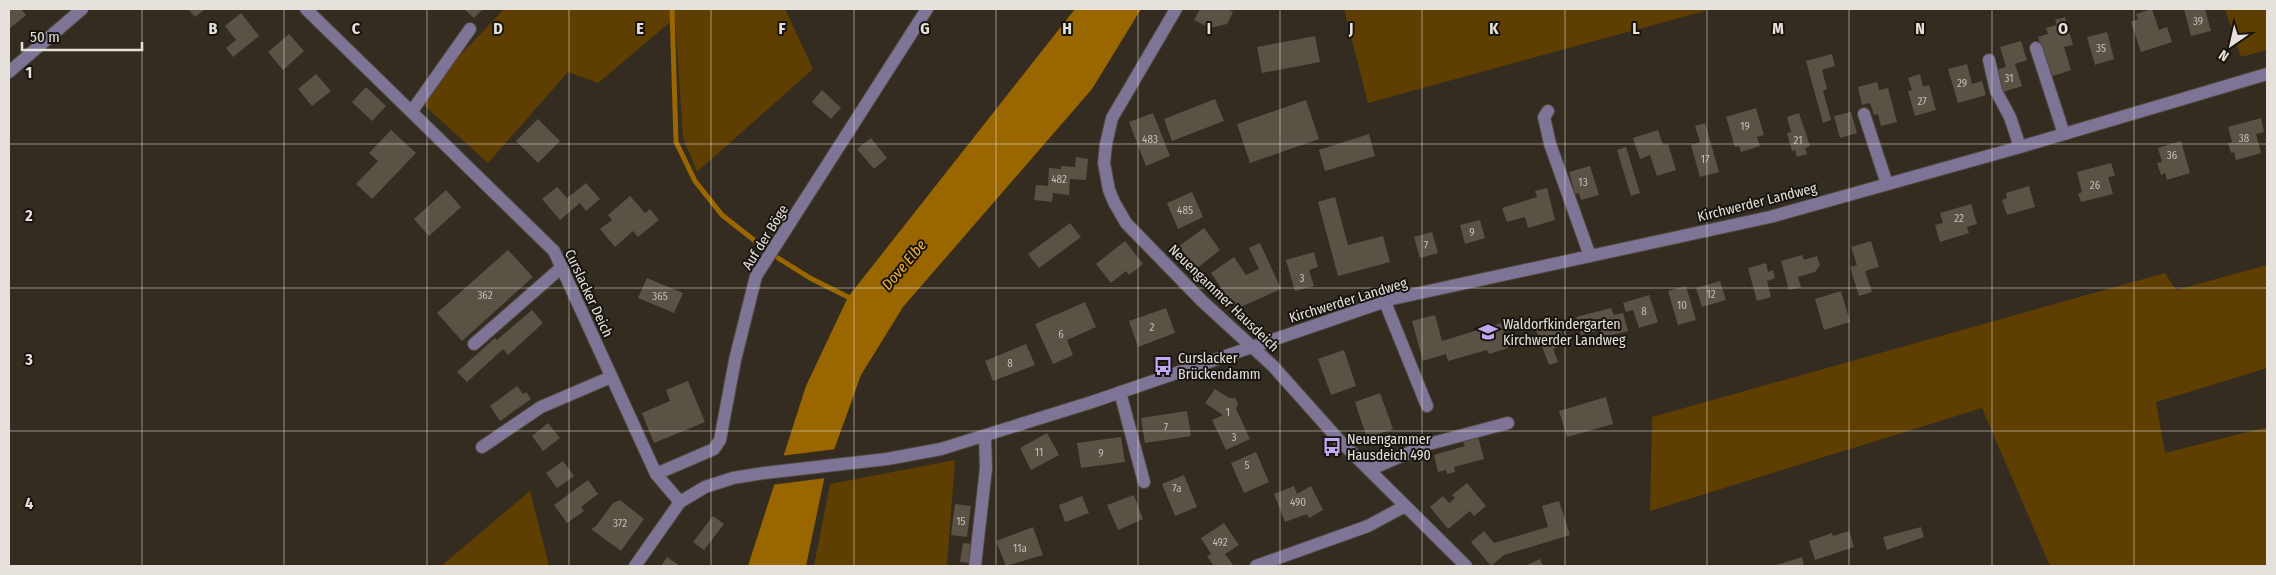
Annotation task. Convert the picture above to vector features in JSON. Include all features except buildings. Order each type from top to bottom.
[{"type":"street","points":[[9,72],[82,9]]},
{"type":"street","name":"Curslacker Deich","points":[[306,9],[554,251],[656,474],[680,502]]},
{"type":"street","name":"Auf der Böge","points":[[656,474],[714,449],[720,440],[735,360],[756,276],[926,9]]},
{"type":"street","name":"Neuengammer Hausdeich","points":[[1176,9],[1112,118],[1104,163],[1109,190],[1126,223],[1202,301],[1273,366],[1339,440],[1466,566]]},
{"type":"street","points":[[412,111],[470,29]]},
{"type":"street","points":[[2036,48],[2064,134]]},
{"type":"street","points":[[1989,60],[1996,91],[2010,118],[2020,147]]},
{"type":"street","name":"Kirchwerder Landweg","points":[[1252,347],[1385,302],[1770,217],[2020,147],[2267,74]]},
{"type":"street","points":[[1548,111],[1544,117],[1550,144],[1590,256]]},
{"type":"street","points":[[1864,114],[1887,184]]},
{"type":"street","points":[[474,344],[562,267]]},
{"type":"street","points":[[1385,302],[1427,406]]},
{"type":"street","points":[[634,566],[680,502],[704,487],[733,478],[764,473],[887,459],[941,449],[985,437],[1252,347]]},
{"type":"street","points":[[482,447],[541,407],[611,377]]},
{"type":"street","points":[[1120,392],[1144,482]]},
{"type":"street","points":[[1370,470],[1429,444],[1508,423]]},
{"type":"street","points":[[975,566],[986,468],[985,437]]},
{"type":"street","points":[[1256,566],[1368,526],[1405,506]]},
{"type":"shaded area","points":[[504,9],[785,9],[813,69],[697,172],[683,137],[675,18],[598,83],[568,72],[488,163],[418,100]]},
{"type":"shaded area","points":[[1344,9],[1712,9],[1368,103]]},
{"type":"shaded area","points":[[2225,9],[2267,9],[2267,50],[2241,57]]},
{"type":"shaded area","points":[[2267,265],[2267,368],[2156,402],[2165,453],[2267,427],[2267,566],[2050,566],[1982,408],[1650,511],[1652,417],[2165,273],[2176,290]]},
{"type":"shaded area","points":[[955,460],[947,566],[814,566],[830,484]]},
{"type":"shaded area","points":[[530,491],[549,565],[441,566]]},
{"type":"water","name":"Dove Elbe","points":[[1075,9],[1141,9],[1092,89],[903,307],[861,375],[825,475],[806,566],[748,566],[806,386],[848,297]]},
{"type":"pier","points":[[837,449],[826,478],[771,485],[780,456]]},
{"type":"waterway","points":[[672,9],[676,142],[695,181],[722,215],[764,248]]},
{"type":"waterway","points":[[778,258],[810,278],[852,299]]},
{"type":"place","name":"Waldorfkindergarten Kirchwerder Landweg","points":[[1488,332]]},
{"type":"place","name":"Curslacker Brückendamm","points":[[1163,366]]},
{"type":"place","name":"Neuengammer Hausdeich 490","points":[[1332,447]]}]
